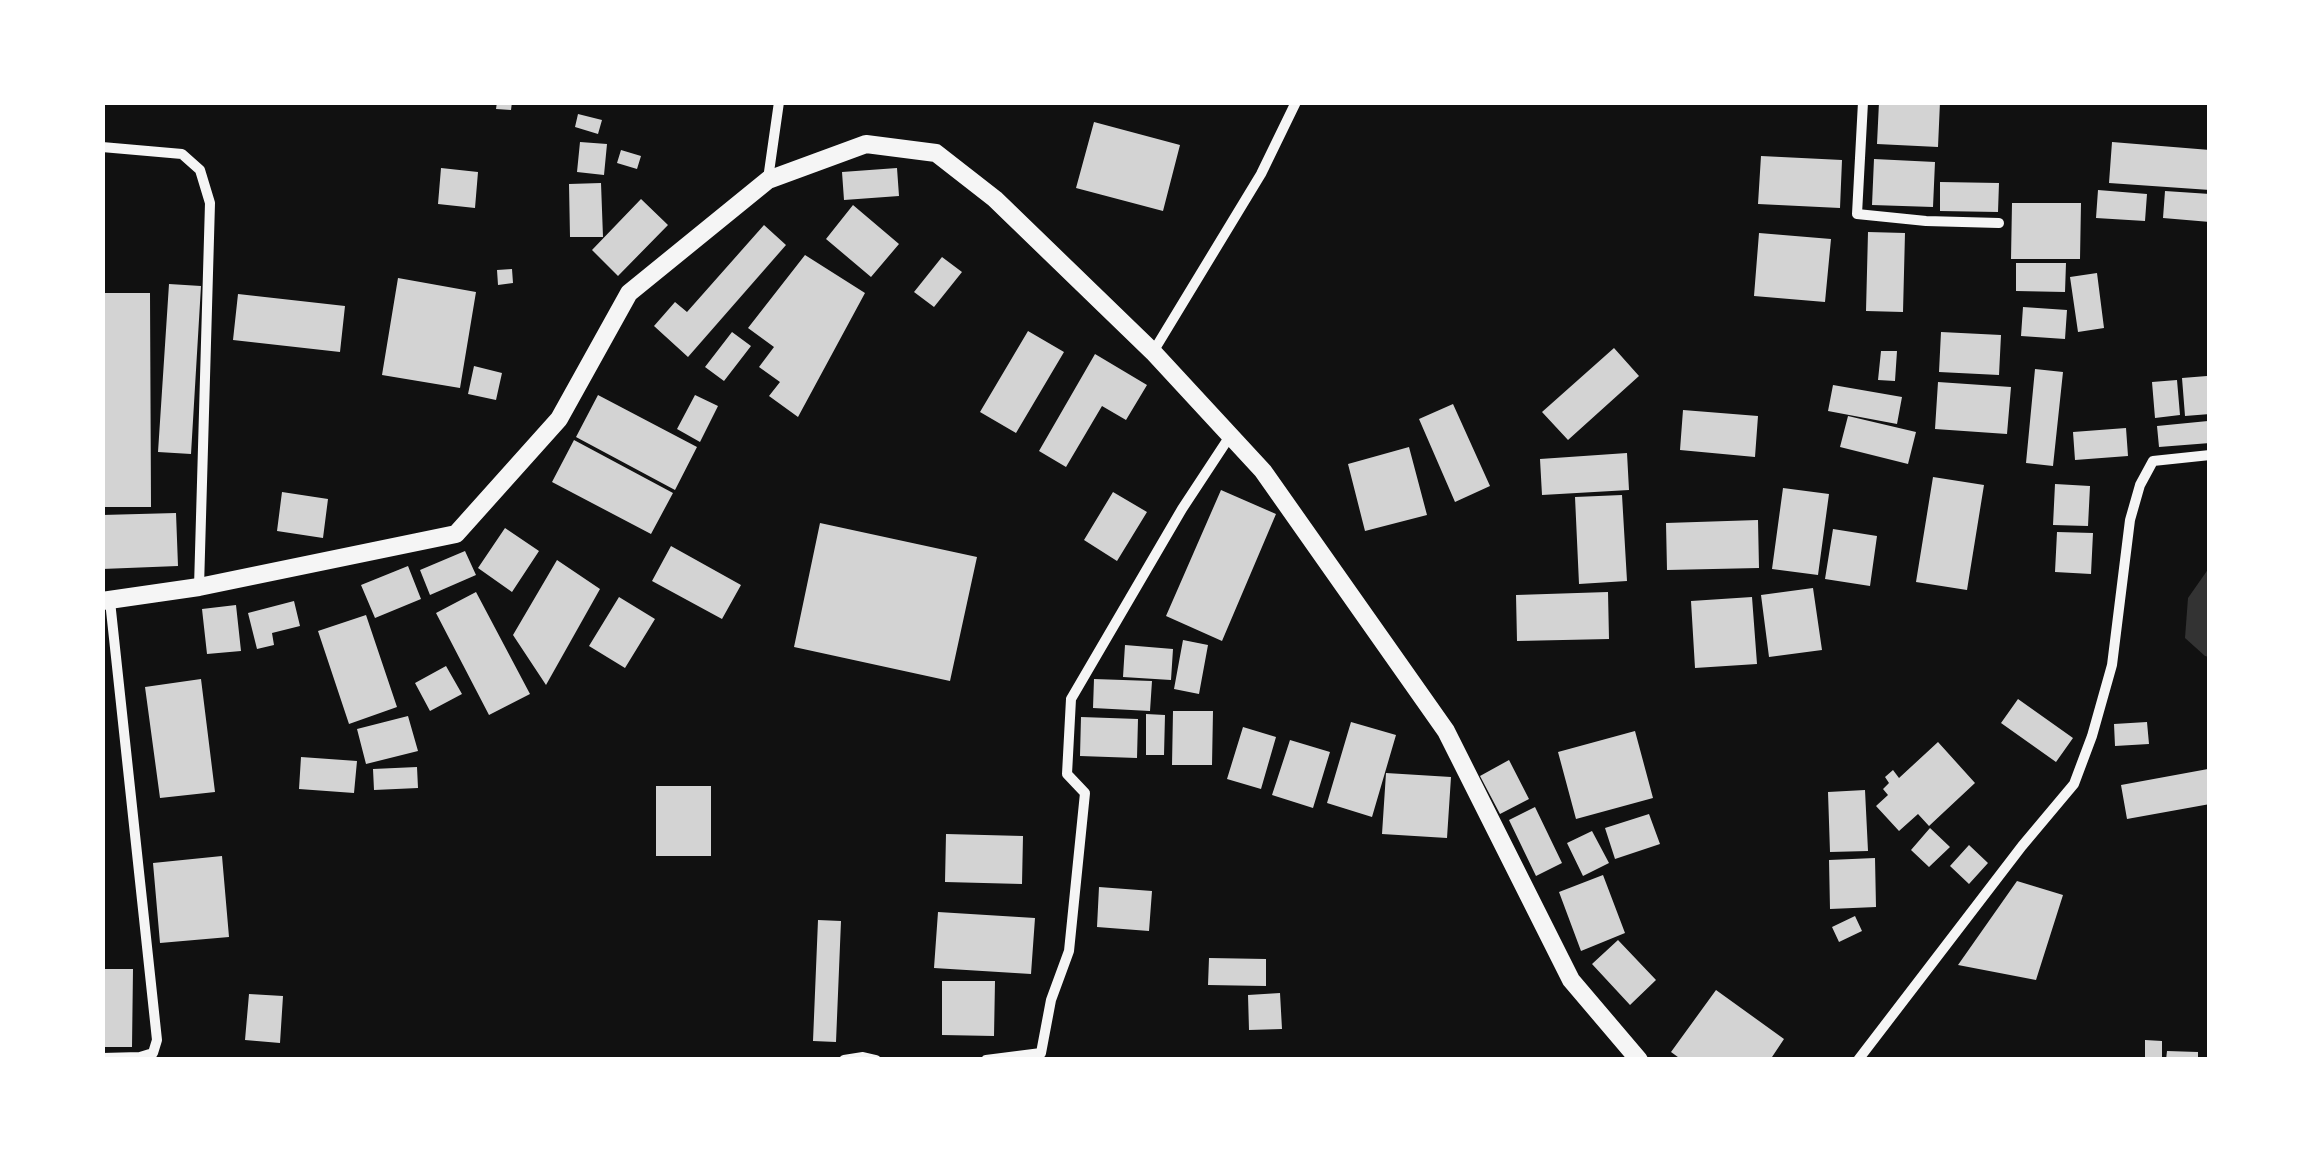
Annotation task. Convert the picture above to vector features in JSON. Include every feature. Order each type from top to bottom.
[{"type":"street","points":[[768,180],[779,102]]},
{"type":"street","points":[[1152,352],[1261,174],[1296,102]]},
{"type":"street","points":[[1864,102],[1857,214],[1999,223]]},
{"type":"street","points":[[102,1058],[140,1057],[153,1052],[156,1040],[106,601],[199,587],[456,534],[559,419],[629,293],[768,180],[866,144],[936,153],[995,199],[1152,352],[1263,471],[1446,731],[1571,980],[1639,1060]]},
{"type":"street","points":[[102,147],[182,154],[200,170],[210,203],[199,587]]},
{"type":"street","points":[[986,1060],[1041,1053],[1050,1000],[1069,951],[1085,793],[1067,774],[1071,699],[1182,509],[1230,436]]},
{"type":"street","points":[[1858,1060],[2074,784],[2112,665],[2130,520],[2140,484],[2152,462],[2210,455]]},
{"type":"street","points":[[844,1060],[876,1060]]},
{"type":"shaded area","points":[[2209,568],[2209,657],[2185,638],[2188,598]]},
{"type":"building","points":[[497,102],[512,102],[511,110],[496,109]]},
{"type":"building","points":[[1879,102],[1940,102],[1938,147],[1877,144]]},
{"type":"building","points":[[578,114],[602,120],[598,134],[575,127]]},
{"type":"building","points":[[1094,122],[1180,145],[1163,211],[1076,188]]},
{"type":"building","points":[[580,142],[607,144],[604,175],[577,172]]},
{"type":"building","points":[[2112,142],[2210,150],[2210,190],[2109,183]]},
{"type":"building","points":[[621,150],[641,156],[637,169],[617,163]]},
{"type":"building","points":[[1761,156],[1842,160],[1840,208],[1758,204]]},
{"type":"building","points":[[1874,159],[1935,162],[1933,207],[1872,205]]},
{"type":"building","points":[[441,168],[478,172],[475,208],[438,204]]},
{"type":"building","points":[[897,168],[899,196],[844,200],[842,172]]},
{"type":"building","points":[[1940,182],[1999,183],[1998,212],[1940,211]]},
{"type":"building","points":[[601,183],[603,237],[570,237],[569,184]]},
{"type":"building","points":[[2098,190],[2147,194],[2145,221],[2096,218]]},
{"type":"building","points":[[2165,191],[2210,194],[2210,222],[2163,218]]},
{"type":"building","points":[[641,199],[668,225],[618,276],[592,250]]},
{"type":"building","points":[[2012,203],[2081,203],[2080,259],[2011,259]]},
{"type":"building","points":[[853,205],[899,244],[871,277],[826,239]]},
{"type":"building","points":[[764,225],[786,245],[688,357],[654,326],[675,302],[687,312]]},
{"type":"building","points":[[1868,232],[1905,233],[1903,312],[1866,311]]},
{"type":"building","points":[[1759,233],[1831,239],[1825,302],[1754,296]]},
{"type":"building","points":[[805,255],[865,293],[798,417],[769,396],[780,382],[759,367],[774,347],[748,328]]},
{"type":"building","points":[[942,257],[962,272],[934,307],[914,292]]},
{"type":"building","points":[[2016,263],[2066,263],[2065,292],[2016,291]]},
{"type":"building","points":[[512,269],[513,283],[498,285],[497,270]]},
{"type":"building","points":[[2097,273],[2104,328],[2078,332],[2070,277]]},
{"type":"building","points":[[398,278],[476,292],[460,388],[382,375]]},
{"type":"building","points":[[169,284],[201,286],[191,454],[158,452]]},
{"type":"building","points":[[102,293],[150,293],[151,507],[102,507]]},
{"type":"building","points":[[238,294],[345,306],[340,352],[233,340]]},
{"type":"building","points":[[2023,307],[2067,310],[2065,339],[2021,336]]},
{"type":"building","points":[[1028,331],[1064,352],[1016,433],[980,412]]},
{"type":"building","points":[[732,332],[751,346],[724,381],[705,367]]},
{"type":"building","points":[[1941,332],[2001,335],[1999,375],[1939,372]]},
{"type":"building","points":[[1614,348],[1639,376],[1568,440],[1542,412]]},
{"type":"building","points":[[1881,351],[1897,351],[1895,381],[1878,380]]},
{"type":"building","points":[[1095,354],[1147,385],[1126,420],[1102,406],[1066,467],[1039,451]]},
{"type":"building","points":[[474,366],[502,373],[496,400],[468,394]]},
{"type":"building","points":[[2035,369],[2063,372],[2053,466],[2026,463]]},
{"type":"building","points":[[2207,376],[2210,414],[2185,416],[2182,378]]},
{"type":"building","points":[[2177,380],[2180,415],[2155,418],[2152,382]]},
{"type":"building","points":[[1938,382],[2011,387],[2007,434],[1935,429]]},
{"type":"building","points":[[1833,385],[1902,397],[1897,424],[1828,411]]},
{"type":"building","points":[[598,395],[697,447],[675,490],[576,437]]},
{"type":"building","points":[[695,395],[718,406],[700,442],[677,429]]},
{"type":"building","points":[[1453,404],[1490,486],[1455,502],[1419,419]]},
{"type":"building","points":[[1683,410],[1758,416],[1755,457],[1680,450]]},
{"type":"building","points":[[1848,416],[1916,432],[1908,464],[1840,447]]},
{"type":"building","points":[[2208,421],[2210,443],[2159,447],[2157,426]]},
{"type":"building","points":[[2126,428],[2128,456],[2075,460],[2073,432]]},
{"type":"building","points":[[574,440],[673,493],[651,534],[552,482]]},
{"type":"building","points":[[1409,447],[1427,515],[1365,531],[1348,464]]},
{"type":"building","points":[[1627,453],[1629,490],[1542,495],[1540,459]]},
{"type":"building","points":[[1933,477],[1984,485],[1967,590],[1916,582]]},
{"type":"building","points":[[2055,484],[2090,486],[2088,526],[2053,525]]},
{"type":"building","points":[[1783,488],[1829,494],[1818,575],[1772,569]]},
{"type":"building","points":[[1221,490],[1276,514],[1222,641],[1166,616]]},
{"type":"building","points":[[282,492],[328,499],[323,538],[277,531]]},
{"type":"building","points":[[1113,492],[1147,512],[1117,561],[1084,540]]},
{"type":"building","points":[[1622,495],[1627,581],[1579,584],[1575,497]]},
{"type":"building","points":[[176,513],[178,566],[102,569],[102,515]]},
{"type":"building","points":[[1758,520],[1759,568],[1667,570],[1666,523]]},
{"type":"building","points":[[820,523],[977,557],[950,681],[794,647]]},
{"type":"building","points":[[505,528],[539,551],[512,592],[478,568]]},
{"type":"building","points":[[1833,529],[1877,536],[1870,586],[1825,579]]},
{"type":"building","points":[[2057,532],[2093,533],[2091,574],[2055,572]]},
{"type":"building","points":[[671,546],[741,585],[722,619],[652,581]]},
{"type":"building","points":[[465,551],[476,575],[430,595],[420,570]]},
{"type":"building","points":[[557,560],[600,589],[546,685],[513,635]]},
{"type":"building","points":[[408,566],[421,599],[375,618],[361,585]]},
{"type":"building","points":[[1813,588],[1822,650],[1769,657],[1761,595]]},
{"type":"building","points":[[476,592],[530,694],[489,715],[436,613]]},
{"type":"building","points":[[1608,592],[1609,639],[1517,641],[1516,595]]},
{"type":"building","points":[[619,597],[655,619],[625,668],[589,646]]},
{"type":"building","points":[[1752,597],[1757,664],[1695,668],[1691,601]]},
{"type":"building","points":[[294,601],[300,626],[272,633],[274,645],[257,649],[248,613]]},
{"type":"building","points":[[236,605],[241,651],[207,654],[202,609]]},
{"type":"building","points":[[366,615],[397,707],[349,724],[318,631]]},
{"type":"building","points":[[1183,640],[1208,645],[1199,694],[1174,689]]},
{"type":"building","points":[[1125,645],[1173,649],[1171,680],[1123,677]]},
{"type":"building","points":[[446,666],[462,694],[430,711],[415,683]]},
{"type":"building","points":[[201,679],[215,792],[160,798],[145,687]]},
{"type":"building","points":[[1094,679],[1152,681],[1150,711],[1093,708]]},
{"type":"building","points":[[2018,699],[2073,738],[2056,762],[2001,723]]},
{"type":"building","points":[[1173,711],[1213,711],[1212,765],[1172,765]]},
{"type":"building","points":[[1146,714],[1165,715],[1164,755],[1146,755]]},
{"type":"building","points":[[408,716],[418,751],[366,764],[357,729]]},
{"type":"building","points":[[1081,717],[1138,719],[1137,758],[1080,756]]},
{"type":"building","points":[[1351,722],[1396,735],[1372,817],[1327,803]]},
{"type":"building","points":[[2147,722],[2149,744],[2115,746],[2114,724]]},
{"type":"building","points":[[1243,727],[1276,737],[1261,789],[1227,779]]},
{"type":"building","points":[[1635,731],[1653,798],[1576,819],[1558,752]]},
{"type":"building","points":[[1290,740],[1330,752],[1313,808],[1272,795]]},
{"type":"building","points":[[1938,742],[1975,783],[1929,826],[1918,814],[1899,831],[1876,806],[1888,795],[1883,789],[1889,783],[1885,777],[1893,770],[1899,778]]},
{"type":"building","points":[[301,757],[357,761],[354,793],[299,789]]},
{"type":"building","points":[[1509,760],[1529,799],[1500,814],[1480,776]]},
{"type":"building","points":[[417,767],[418,788],[374,790],[373,769]]},
{"type":"building","points":[[2208,769],[2210,804],[2127,819],[2121,785]]},
{"type":"building","points":[[1386,773],[1451,777],[1447,838],[1382,834]]},
{"type":"building","points":[[656,786],[711,786],[711,856],[656,856]]},
{"type":"building","points":[[1865,790],[1868,851],[1830,852],[1828,792]]},
{"type":"building","points":[[1535,807],[1562,863],[1536,876],[1509,820]]},
{"type":"building","points":[[1649,814],[1660,844],[1615,859],[1605,828]]},
{"type":"building","points":[[1930,828],[1950,847],[1929,867],[1911,850]]},
{"type":"building","points":[[1592,831],[1609,863],[1583,876],[1567,843]]},
{"type":"building","points":[[946,834],[1023,836],[1022,884],[945,882]]},
{"type":"building","points":[[1969,845],[1988,863],[1969,884],[1950,866]]},
{"type":"building","points":[[222,856],[229,937],[160,943],[153,863]]},
{"type":"building","points":[[1875,858],[1876,907],[1830,909],[1829,860]]},
{"type":"building","points":[[1603,875],[1625,933],[1581,951],[1559,892]]},
{"type":"building","points":[[2017,881],[2063,895],[2036,980],[1958,965]]},
{"type":"building","points":[[1099,887],[1152,891],[1149,931],[1097,927]]},
{"type":"building","points":[[938,912],[1035,918],[1031,974],[934,968]]},
{"type":"building","points":[[1855,916],[1862,931],[1839,942],[1832,927]]},
{"type":"building","points":[[818,920],[841,921],[836,1042],[813,1041]]},
{"type":"building","points":[[1618,940],[1656,980],[1630,1005],[1592,964]]},
{"type":"building","points":[[1209,958],[1266,959],[1266,986],[1208,985]]},
{"type":"building","points":[[102,969],[133,969],[132,1047],[102,1047]]},
{"type":"building","points":[[942,981],[995,981],[994,1036],[942,1035]]},
{"type":"building","points":[[1716,990],[1784,1039],[1770,1060],[1682,1060],[1671,1052]]},
{"type":"building","points":[[1280,993],[1282,1029],[1249,1030],[1248,995]]},
{"type":"building","points":[[249,994],[283,996],[280,1043],[245,1040]]},
{"type":"building","points":[[2145,1040],[2162,1041],[2162,1060],[2145,1060]]},
{"type":"building","points":[[2167,1051],[2198,1052],[2198,1060],[2166,1060]]}]
